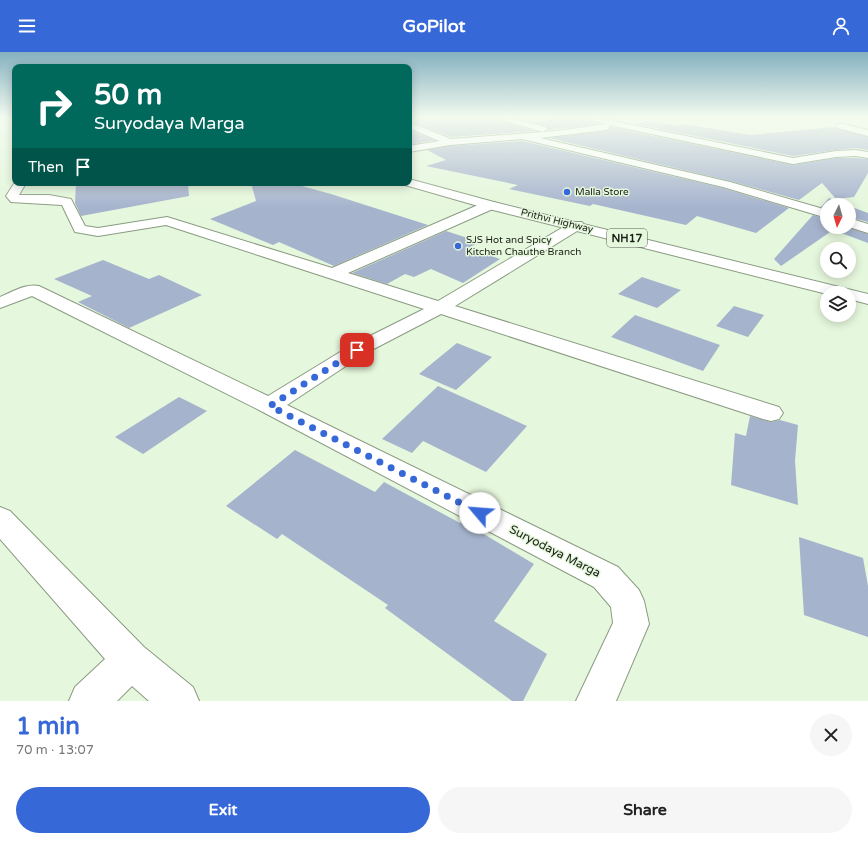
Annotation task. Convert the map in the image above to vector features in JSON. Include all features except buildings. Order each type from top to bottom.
[{"type":"main road","points":[[568,147],[726,184],[820,212]]},
{"type":"main road","points":[[728,147],[793,161],[836,154],[855,153],[868,155]]},
{"type":"main road","name":"Prithvi Highway","points":[[412,184],[490,205],[577,225],[820,286]]},
{"type":"main road","points":[[18,186],[12,196],[15,199],[49,199],[67,202],[80,229],[98,232],[167,221],[335,273],[770,413]]},
{"type":"main road","points":[[335,273],[490,205]]},
{"type":"main road","points":[[270,406],[357,350],[441,307],[577,225]]},
{"type":"main road","points":[[856,225],[868,229]]},
{"type":"main road","name":"Suryodaya Marga","points":[[0,303],[33,290],[270,406],[606,577],[627,601],[631,624],[596,701]]},
{"type":"main road","points":[[856,296],[868,299]]},
{"type":"main road","points":[[0,519],[131,660],[179,701]]},
{"type":"main road","points":[[89,701],[131,660]]},
{"type":"place","name":"Malla Store","points":[[567,192]]},
{"type":"place","name":"SJS Hot and Spicy Kitchen Chauthe Branch","points":[[458,246]]},
{"type":"route","points":[[357,350],[270,406],[480,513]]}]
